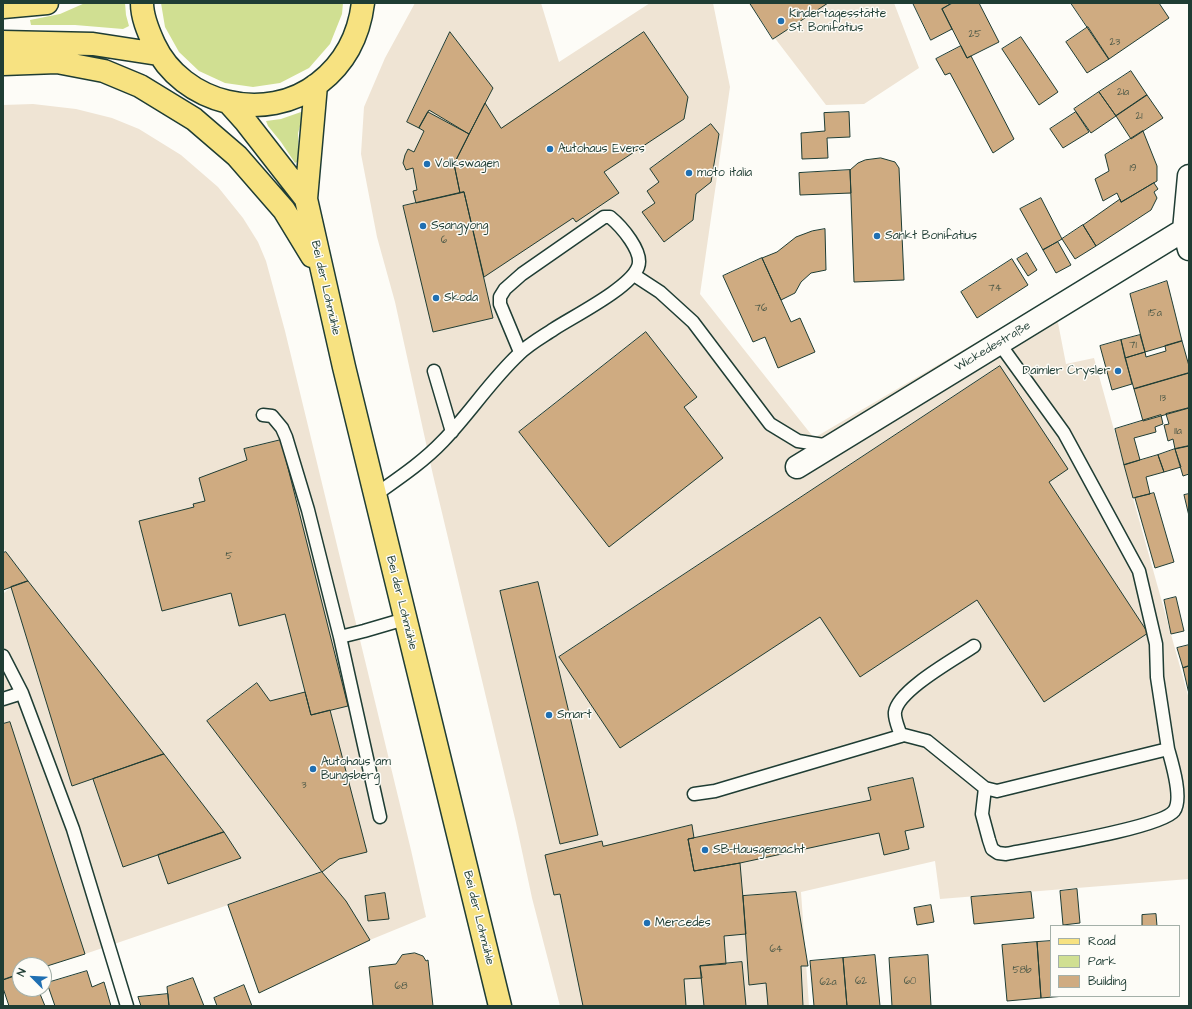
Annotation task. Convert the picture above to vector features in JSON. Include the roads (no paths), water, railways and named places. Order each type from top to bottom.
[{"type":"main road","points":[[3,7],[17,3]]},
{"type":"main road","points":[[3,7],[47,3]]},
{"type":"main road","points":[[142,3],[147,29],[158,54],[183,82],[202,94],[229,103],[263,105],[282,102],[316,86],[341,62],[356,37],[363,3]]},
{"type":"main road","points":[[3,42],[93,44],[158,54]]},
{"type":"main road","points":[[3,64],[57,62],[104,71],[140,86],[194,119],[237,156],[284,210],[321,270]]},
{"type":"main road","name":"Bei der Lohmühle","points":[[316,86],[306,199],[321,270],[375,496],[500,1006]]},
{"type":"main road","name":"Bei der Lohmühle","points":[[229,103],[246,122],[306,199]]},
{"type":"street","points":[[1187,236],[1189,176]]},
{"type":"street","name":"Wickedestraße","points":[[797,467],[999,343],[1187,236]]},
{"type":"lane","points":[[375,496],[413,468],[452,432],[520,352],[601,300],[634,274],[640,261],[639,256],[634,246],[610,217],[604,217],[522,274],[505,289],[500,297],[500,304],[520,352]]},
{"type":"lane","points":[[634,274],[660,292],[693,322],[770,424],[798,441],[831,446]]},
{"type":"lane","points":[[985,788],[982,814],[988,840],[992,849],[998,853],[1006,854],[1150,824],[1168,816],[1174,811],[1177,802],[1176,780],[1168,749],[1157,677],[1156,644],[1139,571],[1064,433],[999,343]]},
{"type":"lane","points":[[434,371],[452,432]]},
{"type":"lane","points":[[263,415],[272,416],[282,428],[308,510],[340,637],[380,817]]},
{"type":"lane","points":[[340,637],[405,618]]},
{"type":"lane","points":[[901,736],[895,713],[900,700],[912,687],[974,646]]},
{"type":"lane","points":[[3,656],[22,693],[73,829],[127,1006]]},
{"type":"lane","points":[[3,699],[22,693]]},
{"type":"lane","points":[[694,794],[715,791],[904,735],[927,741],[985,788],[997,791],[1168,749]]},
{"type":"place","name":"Kindertagesstätte St. Bonifatius","points":[[781,21]]},
{"type":"place","name":"Autohaus Evers","points":[[550,149]]},
{"type":"place","name":"Volkswagen","points":[[427,164]]},
{"type":"place","name":"moto italia","points":[[689,173]]},
{"type":"place","name":"Ssangyong","points":[[423,226]]},
{"type":"place","name":"Sankt Bonifatius","points":[[877,236]]},
{"type":"place","name":"Skoda","points":[[436,298]]},
{"type":"place","name":"Daimler Crysler","points":[[1118,371]]},
{"type":"place","name":"Smart","points":[[549,715]]},
{"type":"place","name":"Autohaus am Bungsberg","points":[[313,769]]},
{"type":"place","name":"SB-Hausgemacht","points":[[705,850]]},
{"type":"place","name":"Mercedes","points":[[647,923]]}]
